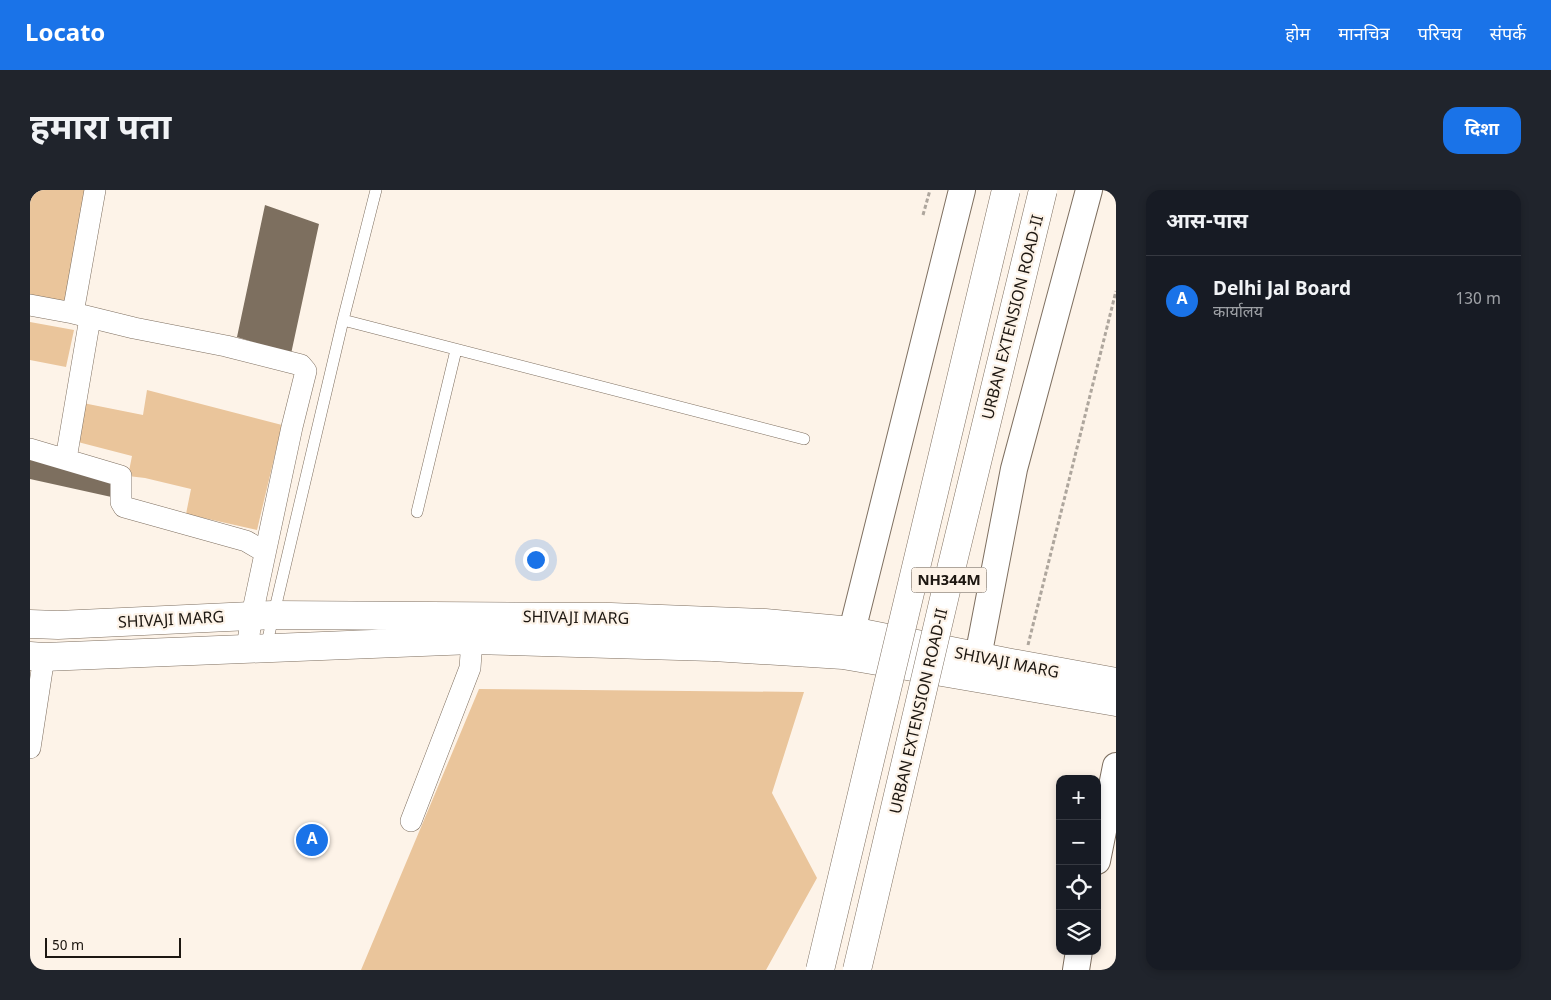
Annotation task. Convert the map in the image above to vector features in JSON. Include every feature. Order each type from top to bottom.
[{"type":"main road","name":"NH344M","points":[[820,970],[1006,190]]},
{"type":"main road","name":"URBAN EXTENSION ROAD-II","points":[[857,970],[950,573],[1043,190]]},
{"type":"main road","name":"SHIVAJI MARG","points":[[30,624],[58,626],[263,615],[611,617],[765,623],[852,631],[1023,666],[1116,682]]},
{"type":"main road","name":"SHIVAJI MARG","points":[[37,657],[472,640],[713,647],[843,655],[1116,702]]},
{"type":"street","points":[[66,459],[94,190]]},
{"type":"street","points":[[852,631],[962,190]]},
{"type":"street","points":[[978,657],[1014,469],[1089,190]]},
{"type":"street","points":[[30,305],[226,346],[301,365],[306,371],[265,552],[263,615],[256,648]]},
{"type":"street","points":[[30,449],[121,476],[120,502],[124,507],[246,541],[265,552]]},
{"type":"street","points":[[411,821],[470,668],[472,640]]},
{"type":"street","points":[[30,748],[37,657]]},
{"type":"street","points":[[1101,841],[1116,766]]},
{"type":"street","points":[[1076,970],[1079,955]]},
{"type":"lane","points":[[263,615],[343,320],[376,190]]},
{"type":"lane","points":[[343,320],[804,439]]},
{"type":"lane","points":[[417,512],[456,350]]},
{"type":"path","points":[[923,215],[930,190]]},
{"type":"path","points":[[1023,666],[1116,291]]},
{"type":"shaded area","points":[[30,190],[86,190],[66,304],[30,296]]},
{"type":"shaded area","points":[[30,322],[74,330],[66,367],[30,360]]},
{"type":"shaded area","points":[[147,390],[282,425],[257,530],[186,514],[191,489],[128,476],[132,456],[74,441],[83,403],[143,415]]},
{"type":"shaded area","points":[[479,689],[804,692],[772,793],[817,878],[766,970],[361,970]]},
{"type":"building","points":[[265,205],[319,224],[291,354],[237,337]]},
{"type":"building","points":[[30,457],[114,480],[116,498],[30,479]]},
{"type":"place","name":"Delhi Jal Board","points":[[312,840]]}]
